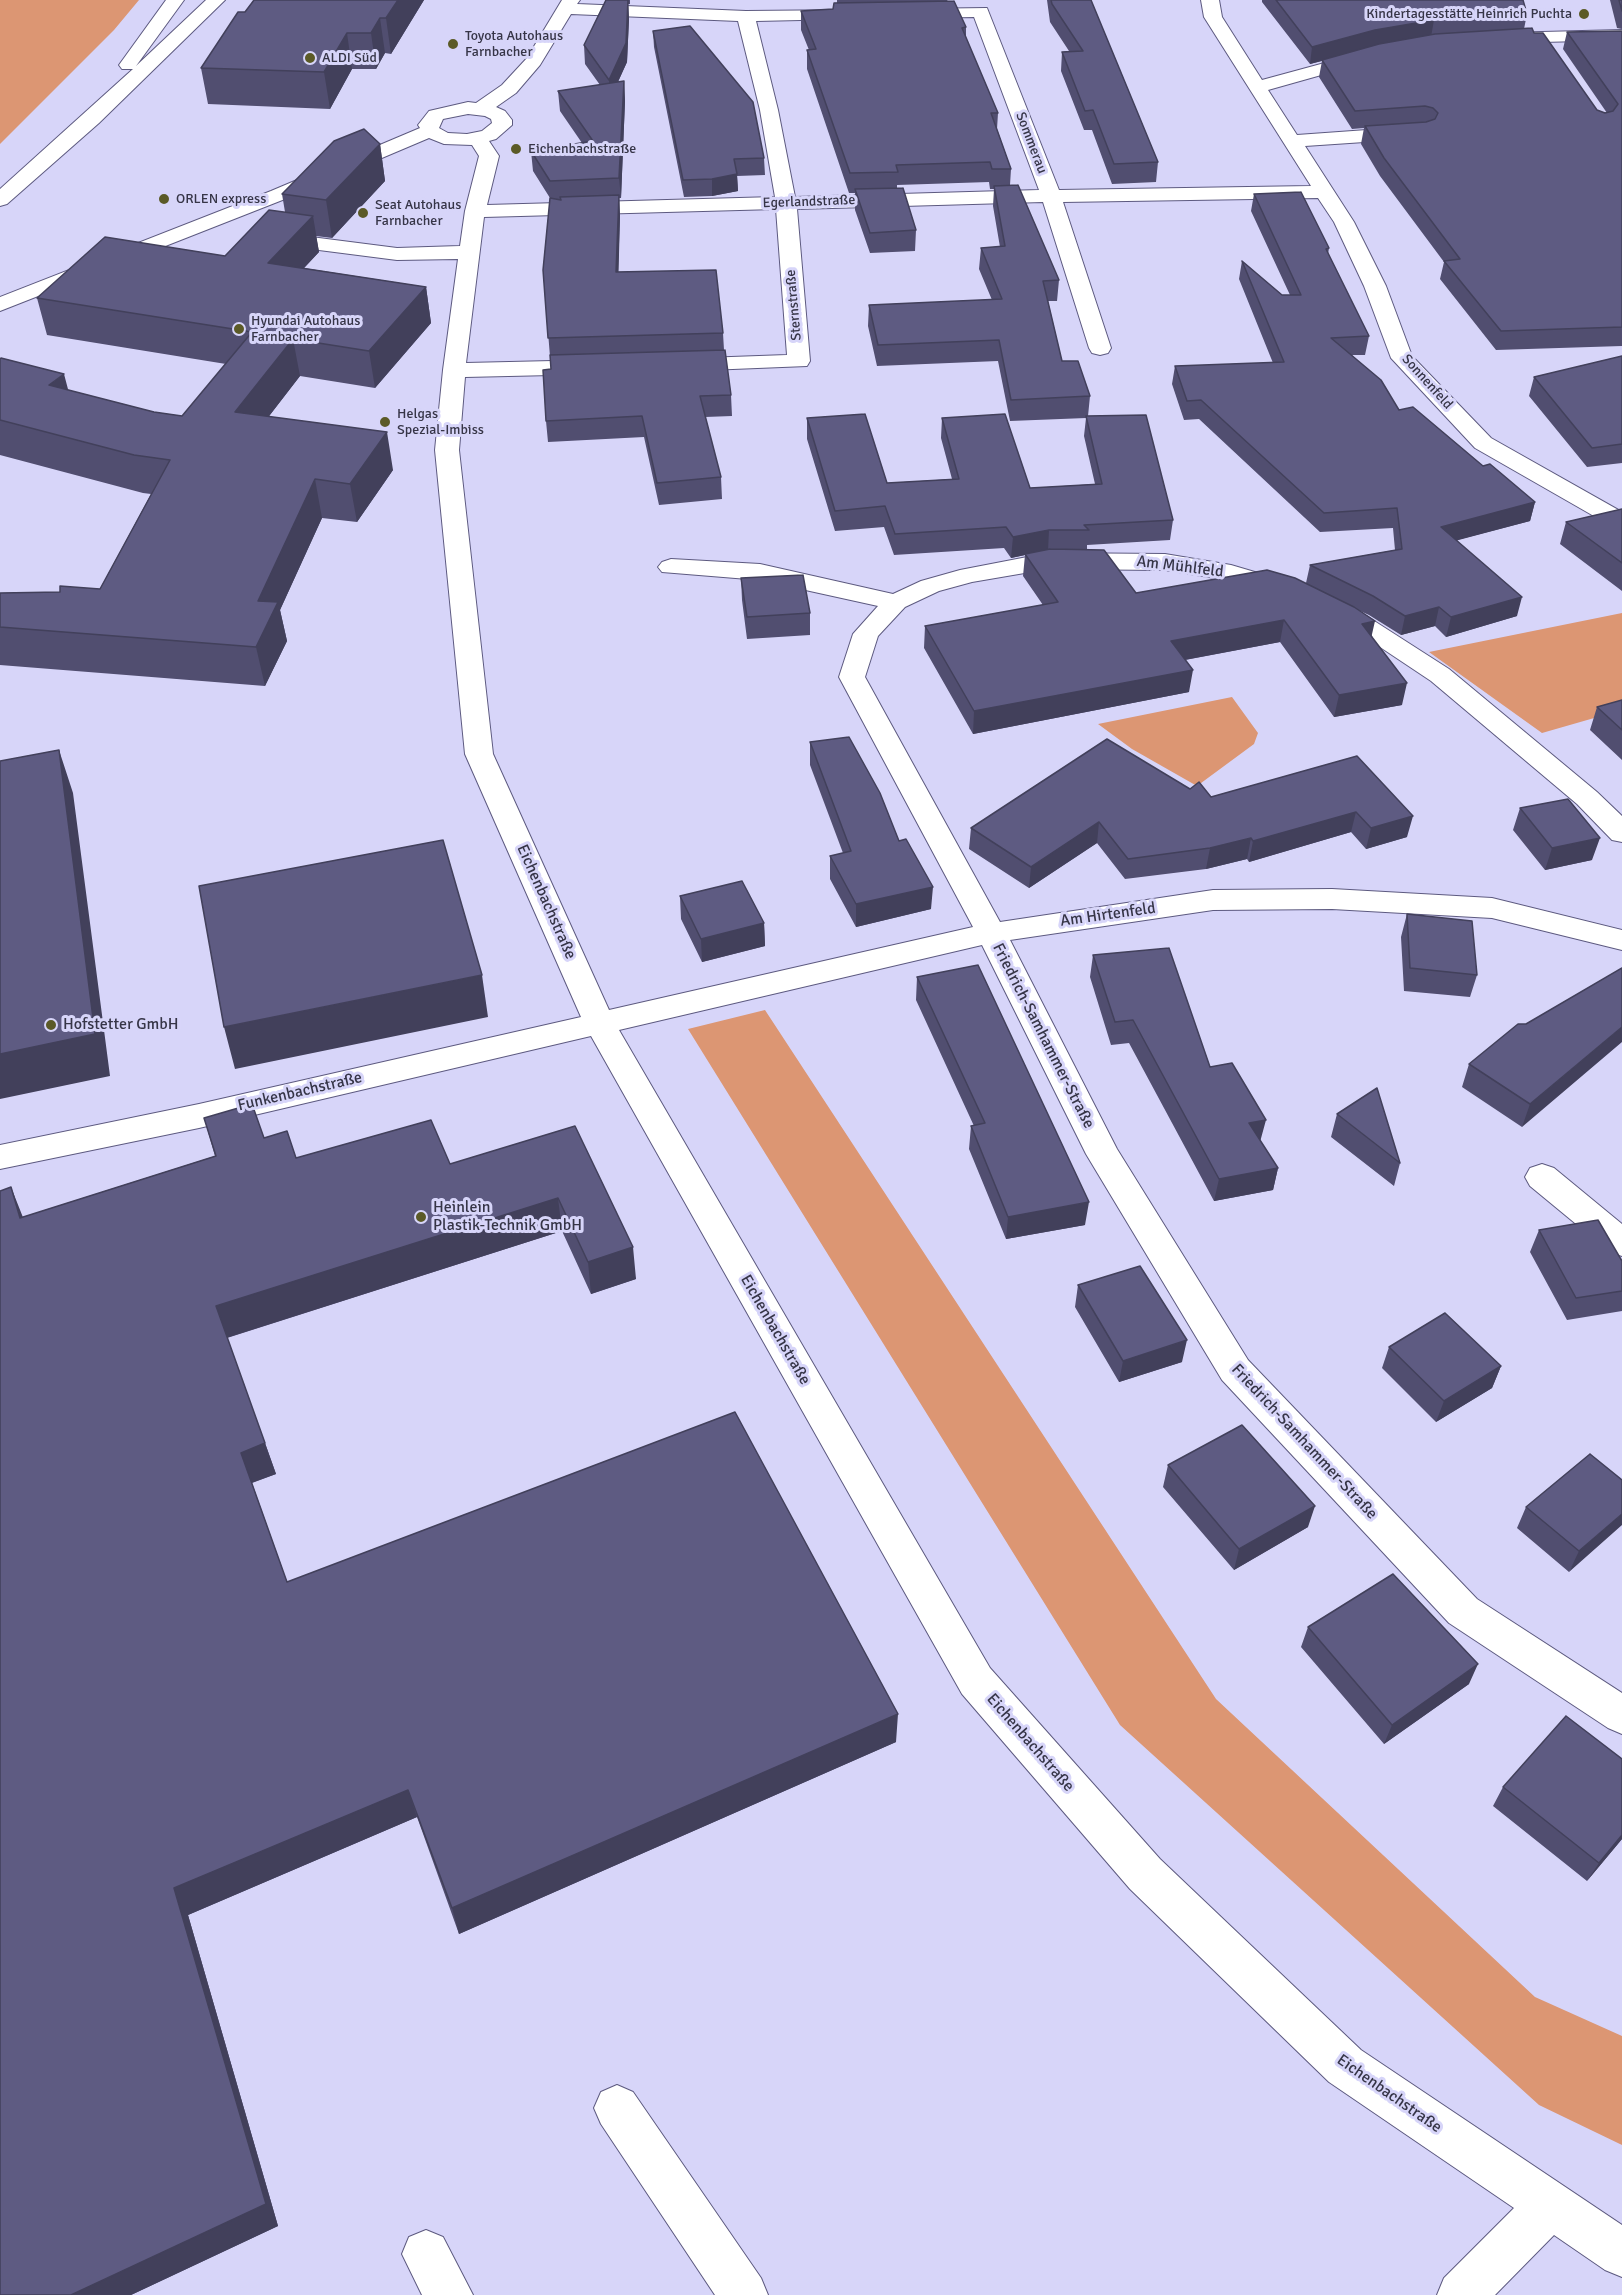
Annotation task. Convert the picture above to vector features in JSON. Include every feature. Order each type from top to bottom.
[{"type":"street","points":[[92,119],[176,0]]},
{"type":"street","points":[[0,200],[92,119],[216,0]]},
{"type":"street","name":"Sonnenfeld","points":[[1210,0],[1213,17],[1344,222],[1375,286],[1402,358],[1483,443],[1622,522]]},
{"type":"street","points":[[480,109],[509,89],[534,61],[569,5],[746,16],[859,14]]},
{"type":"street","name":"Sommerau","points":[[901,9],[981,12],[1051,196],[1100,348]]},
{"type":"street","name":"Sternstraße","points":[[658,365],[799,361],[786,203],[769,110],[746,16]]},
{"type":"street","points":[[1484,39],[1622,35]]},
{"type":"street","points":[[1542,37],[1555,56]]},
{"type":"street","points":[[1257,87],[1385,52]]},
{"type":"street","points":[[456,109],[480,109],[490,111],[502,120],[502,125],[497,130],[478,138],[444,138],[430,130],[428,125],[436,115],[456,109]]},
{"type":"street","points":[[0,305],[278,195],[430,130]]},
{"type":"street","points":[[1291,141],[1422,132]]},
{"type":"street","name":"Eichenbachstraße","points":[[478,138],[489,156],[475,211],[469,252],[454,370],[447,450],[479,754],[600,1024],[976,1682],[1145,1874],[1345,2066],[1622,2253]]},
{"type":"street","name":"Egerlandstraße","points":[[475,211],[1051,196],[1323,192]]},
{"type":"street","points":[[278,195],[290,202],[262,237],[397,254],[469,252]]},
{"type":"street","points":[[454,370],[610,366]]},
{"type":"street","name":"Am Mühlfeld","points":[[991,933],[852,676],[866,634],[896,602],[930,586],[969,575],[1048,561],[1165,562],[1231,573],[1301,593],[1359,622],[1440,675],[1587,798],[1622,833]]},
{"type":"street","points":[[671,567],[760,573],[896,602]]},
{"type":"street","name":"Am Hirtenfeld","points":[[600,1024],[991,933],[1213,900],[1332,899],[1492,908],[1622,940]]},
{"type":"street","name":"Friedrich-Samhammer-Straße","points":[[991,933],[1103,1155],[1235,1370],[1463,1611],[1622,1715]]},
{"type":"street","name":"Funkenbachstraße","points":[[0,1157],[199,1116],[600,1024]]},
{"type":"street","points":[[1542,1178],[1622,1243]]},
{"type":"street","points":[[617,2108],[744,2295]]},
{"type":"street","points":[[1461,2295],[1550,2205]]},
{"type":"street","points":[[426,2254],[449,2295]]},
{"type":"shaded area","points":[[0,0],[139,0],[114,30],[0,144]]},
{"type":"shaded area","points":[[1622,613],[1622,710],[1542,733],[1429,652]]},
{"type":"shaded area","points":[[1232,697],[1258,733],[1254,744],[1197,786],[1132,749],[1098,724]]},
{"type":"shaded area","points":[[765,1010],[1216,1699],[1535,1997],[1622,2036],[1622,2145],[1539,2105],[1120,1725],[688,1029]]},
{"type":"building","points":[[254,0],[398,0],[386,18],[380,18],[371,33],[347,33],[324,72],[201,68],[238,12],[245,12]]},
{"type":"building","points":[[606,0],[628,0],[626,43],[609,80],[584,45]]},
{"type":"building","points":[[1051,0],[1091,0],[1158,162],[1114,164],[1093,110],[1085,111],[1062,52],[1083,51]]},
{"type":"building","points":[[1276,0],[1523,0],[1527,14],[1434,20],[1375,30],[1312,47]]},
{"type":"building","points":[[954,1],[966,27],[962,28],[998,113],[991,113],[1011,169],[992,169],[990,162],[896,165],[898,172],[850,173],[807,50],[816,49],[801,11],[833,9],[834,3]]},
{"type":"building","points":[[690,26],[753,102],[764,158],[734,159],[737,174],[712,179],[683,180],[653,31]]},
{"type":"building","points":[[1532,28],[1534,33],[1543,33],[1597,110],[1605,113],[1613,111],[1618,104],[1567,32],[1622,31],[1622,327],[1501,331],[1444,261],[1460,259],[1384,158],[1365,126],[1426,122],[1435,119],[1438,113],[1433,108],[1425,106],[1355,111],[1322,60],[1379,44],[1435,34]]},
{"type":"building","points":[[624,81],[619,178],[550,181],[531,151],[593,141],[558,91]]},
{"type":"building","points":[[364,129],[380,144],[326,200],[282,194],[334,141]]},
{"type":"building","points":[[1018,185],[1059,280],[1043,281],[1062,361],[1078,361],[1090,396],[1011,400],[999,340],[878,345],[869,305],[1002,299],[981,248],[1005,246],[994,186]]},
{"type":"building","points":[[903,188],[916,230],[870,233],[855,189]]},
{"type":"building","points":[[1301,192],[1369,336],[1331,338],[1381,380],[1399,410],[1413,407],[1483,466],[1490,464],[1535,502],[1441,527],[1522,597],[1451,617],[1439,607],[1405,616],[1373,596],[1310,565],[1402,549],[1397,508],[1324,513],[1201,400],[1187,401],[1175,366],[1284,362],[1242,261],[1282,295],[1301,295],[1254,194]]},
{"type":"building","points":[[619,195],[616,272],[716,270],[723,333],[548,338],[543,270],[550,198],[561,200],[560,197]]},
{"type":"building","points":[[269,210],[313,216],[268,263],[426,287],[369,351],[293,339],[235,412],[387,432],[350,484],[315,479],[258,601],[278,602],[256,647],[0,627],[0,593],[60,592],[60,586],[100,589],[170,460],[134,455],[0,420],[0,359],[64,374],[49,385],[154,412],[182,416],[252,332],[37,298],[105,237],[225,256]]},
{"type":"building","points":[[725,350],[731,395],[700,396],[721,477],[657,483],[642,416],[546,421],[543,370],[551,369],[550,355]]},
{"type":"building","points":[[1622,356],[1622,444],[1592,448],[1534,377]]},
{"type":"building","points":[[865,414],[887,483],[959,479],[942,418],[1005,414],[1030,488],[1102,484],[1086,416],[1146,415],[1173,520],[1084,525],[1089,530],[1049,530],[1013,537],[1006,527],[895,534],[885,506],[835,511],[807,418]]},
{"type":"building","points":[[1622,509],[1622,563],[1566,522]]},
{"type":"building","points":[[1050,549],[1104,550],[1136,593],[1267,570],[1295,578],[1354,607],[1375,621],[1362,624],[1407,683],[1339,695],[1284,620],[1171,641],[1193,670],[974,711],[925,626],[1058,602],[1025,554]]},
{"type":"building","points":[[803,575],[810,613],[747,617],[741,578]]},
{"type":"building","points":[[1622,700],[1622,730],[1597,707]]},
{"type":"building","points":[[849,737],[880,793],[899,841],[906,839],[933,887],[856,904],[830,856],[851,851],[810,742]]},
{"type":"building","points":[[1107,739],[1190,789],[1199,782],[1211,797],[1357,756],[1413,816],[1371,828],[1356,812],[1253,841],[1251,838],[1210,848],[1128,859],[1099,822],[1031,867],[971,828]]},
{"type":"building","points":[[59,750],[95,1034],[0,1054],[0,761]]},
{"type":"building","points":[[1568,799],[1600,838],[1552,848],[1520,808]]},
{"type":"building","points":[[443,840],[482,975],[224,1027],[199,886]]},
{"type":"building","points":[[742,881],[764,923],[701,939],[680,896]]},
{"type":"building","points":[[1407,914],[1472,921],[1477,975],[1410,968]]},
{"type":"building","points":[[1169,948],[1210,1067],[1232,1063],[1266,1120],[1249,1123],[1278,1168],[1219,1179],[1133,1020],[1115,1022],[1093,955]]},
{"type":"building","points":[[978,965],[1089,1202],[1008,1217],[971,1126],[985,1123],[917,977]]},
{"type":"building","points":[[1622,968],[1622,1027],[1530,1104],[1469,1064],[1518,1024],[1526,1024]]},
{"type":"building","points":[[1377,1088],[1400,1163],[1337,1114]]},
{"type":"building","points":[[252,1104],[264,1138],[287,1131],[296,1158],[431,1120],[450,1164],[575,1126],[633,1247],[588,1262],[558,1198],[216,1306],[265,1443],[241,1453],[287,1582],[735,1412],[898,1714],[452,1908],[408,1790],[174,1888],[266,2204],[71,2295],[0,2295],[0,1191],[11,1187],[20,1218],[216,1156],[204,1118]]},
{"type":"building","points":[[1598,1220],[1622,1261],[1622,1291],[1576,1298],[1539,1230]]},
{"type":"building","points":[[1140,1266],[1187,1340],[1123,1361],[1078,1285]]},
{"type":"building","points":[[1445,1313],[1501,1366],[1444,1401],[1389,1347]]},
{"type":"building","points":[[1242,1425],[1315,1506],[1239,1549],[1168,1465]]},
{"type":"building","points":[[1590,1454],[1622,1480],[1622,1514],[1579,1551],[1526,1507]]},
{"type":"building","points":[[1393,1574],[1478,1664],[1392,1725],[1308,1627]]},
{"type":"building","points":[[1566,1716],[1622,1759],[1622,1835],[1599,1863],[1503,1787]]},
{"type":"place","name":"Kindertagesstätte Heinrich Puchta","points":[[1584,14]]},
{"type":"place","name":"Toyota Autohaus Farnbacher","points":[[453,44]]},
{"type":"place","name":"ALDI Süd","points":[[310,58]]},
{"type":"place","name":"Eichenbachstraße","points":[[516,149]]},
{"type":"place","name":"ORLEN express","points":[[164,199]]},
{"type":"place","name":"Seat Autohaus Farnbacher","points":[[363,213]]},
{"type":"place","name":"Hyundai Autohaus Farnbacher","points":[[239,329]]},
{"type":"place","name":"Helgas Spezial-Imbiss","points":[[385,422]]},
{"type":"place","name":"Hofstetter GmbH","points":[[51,1025]]},
{"type":"place","name":"Heinlein Plastik-Technik GmbH","points":[[421,1217]]}]
